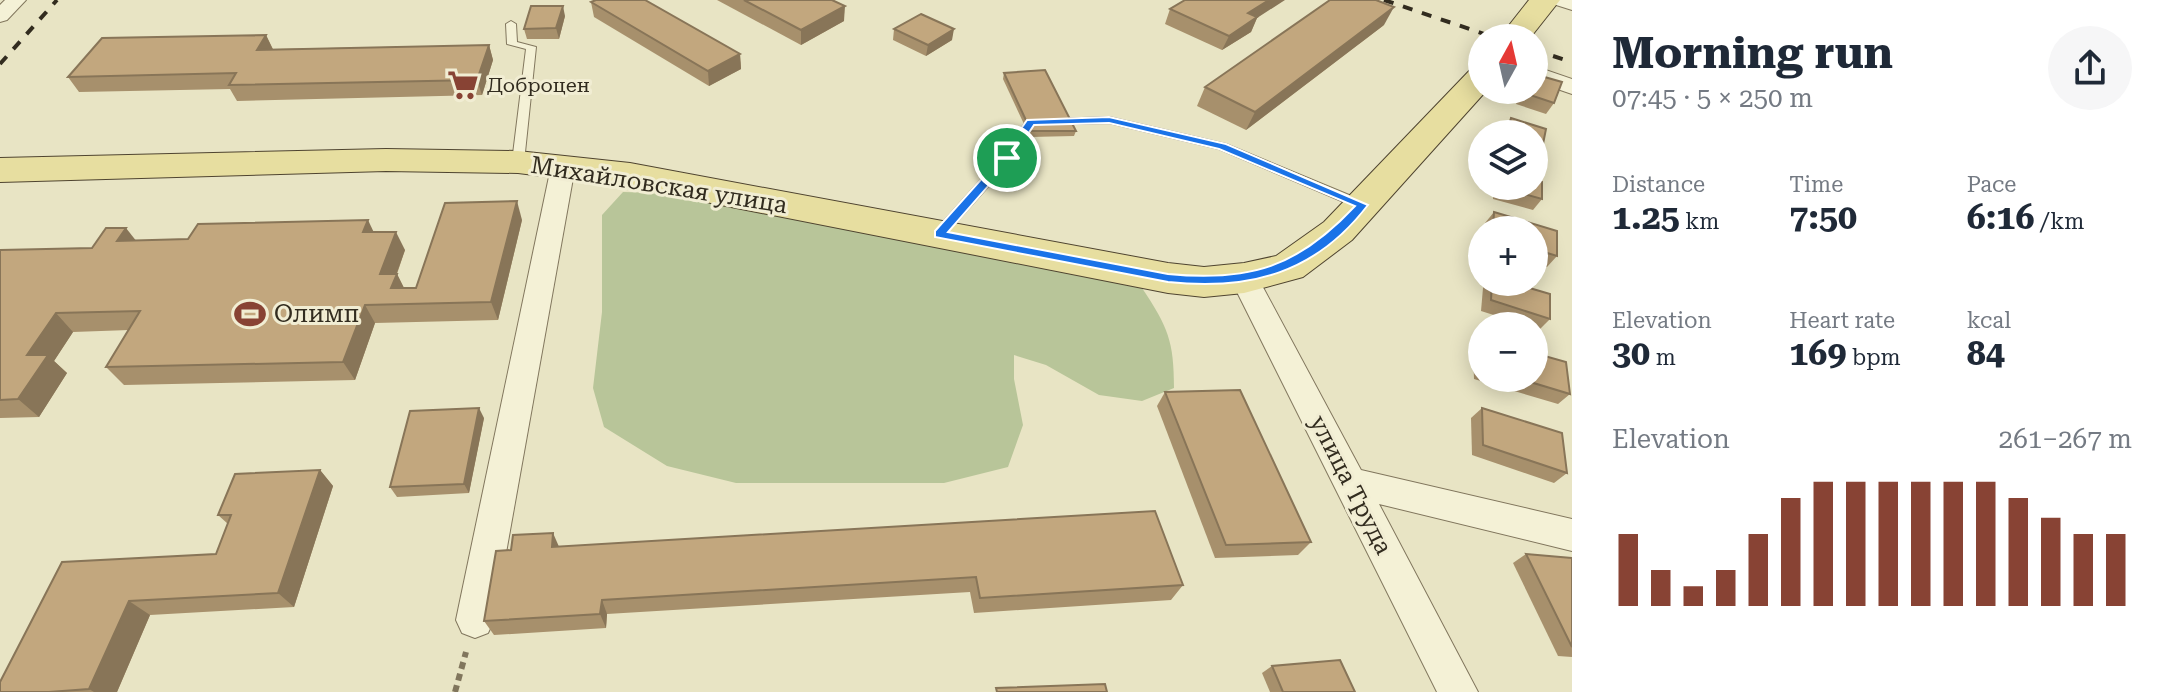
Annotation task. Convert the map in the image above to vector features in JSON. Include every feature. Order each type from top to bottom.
[{"type":"main road","points":[[1525,24],[1545,0]]},
{"type":"main road","name":"Михайловская улица","points":[[0,170],[386,160],[518,162],[630,175],[1168,278],[1204,282],[1244,278],[1289,267],[1338,231],[1468,91]]},
{"type":"street","points":[[0,16],[16,0]]},
{"type":"street","points":[[1560,0],[1572,4]]},
{"type":"street","points":[[1548,78],[1572,87]]},
{"type":"street","points":[[475,620],[563,167]]},
{"type":"street","name":"улица Труда","points":[[1244,278],[1458,692]]},
{"type":"street","points":[[1349,482],[1572,535]]},
{"type":"lane","points":[[511,24],[512,44],[531,47],[518,162]]},
{"type":"lane","points":[[939,234],[1007,158],[1031,122],[1109,120],[1222,146],[1362,205]]},
{"type":"path","points":[[455,692],[475,620]]},
{"type":"green space","points":[[623,192],[731,204],[1029,262],[1142,288],[1168,335],[1174,388],[1142,401],[1099,395],[1046,365],[1014,355],[1014,379],[1023,425],[1008,467],[944,483],[736,483],[667,466],[604,427],[593,388],[602,312],[602,215]]},
{"type":"building","points":[[645,0],[740,54],[708,71],[591,2]]},
{"type":"building","points":[[744,0],[832,0],[845,6],[801,30]]},
{"type":"building","points":[[1185,0],[1269,0],[1248,13],[1257,17],[1229,36],[1170,9]]},
{"type":"building","points":[[1330,0],[1376,0],[1394,7],[1255,112],[1205,87]]},
{"type":"building","points":[[531,6],[563,6],[556,28],[524,29]]},
{"type":"building","points":[[921,14],[954,29],[928,45],[894,29]]},
{"type":"building","points":[[266,35],[257,50],[489,45],[477,80],[229,85],[236,73],[68,77],[102,38]]},
{"type":"building","points":[[1045,70],[1076,131],[1031,131],[1004,73]]},
{"type":"building","points":[[1548,78],[1562,82],[1554,103],[1548,101]]},
{"type":"building","name":"Олимп","points":[[517,201],[491,302],[365,305],[343,362],[106,367],[140,311],[56,313],[27,355],[48,355],[18,399],[0,400],[0,250],[92,248],[106,228],[126,228],[117,241],[188,239],[198,224],[368,220],[363,232],[396,232],[380,274],[397,274],[391,288],[416,288],[445,203]]},
{"type":"building","points":[[1548,228],[1557,231],[1557,256],[1548,253]]},
{"type":"building","points":[[1550,294],[1550,319],[1548,312],[1528,312],[1491,300],[1491,296]]},
{"type":"building","points":[[1548,357],[1566,362],[1570,394],[1548,387]]},
{"type":"building","points":[[1240,390],[1311,542],[1226,545],[1165,392]]},
{"type":"building","points":[[479,408],[464,484],[390,487],[410,411]]},
{"type":"building","points":[[1482,408],[1562,433],[1567,473],[1483,445]]},
{"type":"building","points":[[320,470],[278,593],[129,601],[89,689],[0,692],[0,682],[62,562],[216,554],[231,515],[218,515],[235,474]]},
{"type":"building","points":[[1155,511],[1183,585],[980,598],[976,577],[602,600],[600,614],[484,621],[496,551],[511,550],[513,535],[553,533],[552,547]]},
{"type":"building","points":[[1526,554],[1572,558],[1572,647]]},
{"type":"building","points":[[1340,660],[1355,692],[1283,692],[1272,666]]},
{"type":"building","points":[[1105,684],[1107,692],[997,692],[996,688]]},
{"type":"railway","points":[[0,64],[57,0]]},
{"type":"railway","points":[[1384,0],[1468,28]]},
{"type":"railway","points":[[1548,54],[1572,62]]},
{"type":"place","name":"Доброцен","points":[[463,85]]},
{"type":"place","name":"Олимп","points":[[250,314]]},
{"type":"route","points":[[1109,120],[1222,146],[1362,205],[1338,231],[1289,267],[1244,278],[1204,282],[1168,278],[939,234],[1007,158],[1031,122],[1109,120]]}]
